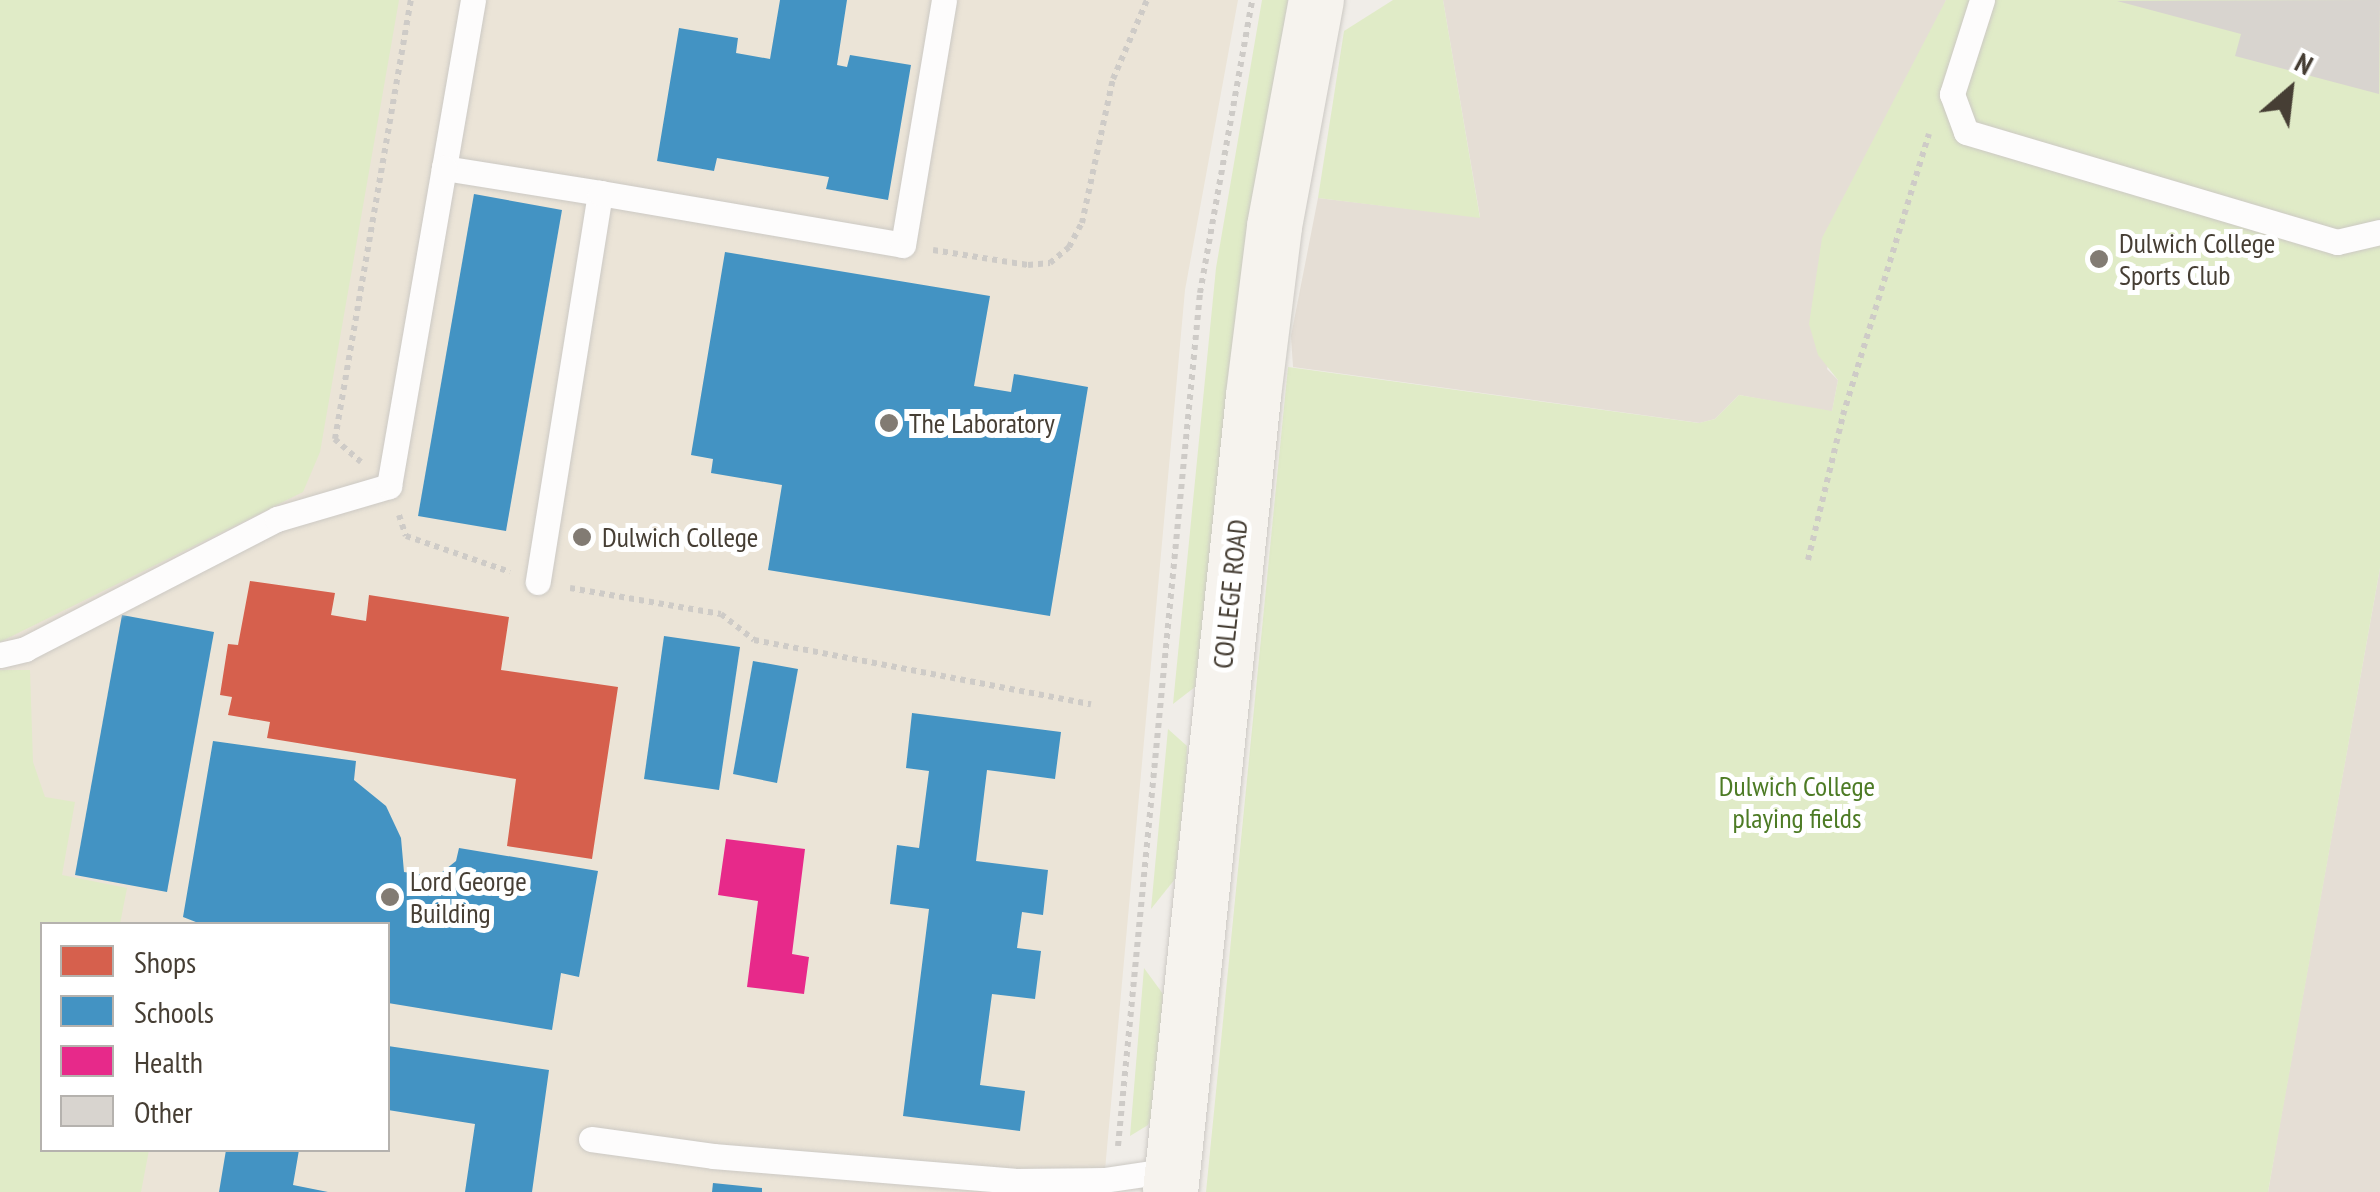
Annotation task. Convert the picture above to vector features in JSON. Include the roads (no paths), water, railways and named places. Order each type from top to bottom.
[{"type":"street","name":"COLLEGE ROAD","points":[[1171,1181],[1253,395],[1274,226],[1316,0]]},
{"type":"lane","points":[[0,655],[25,649],[277,519],[389,486],[472,0]]},
{"type":"lane","points":[[444,168],[903,245],[944,0]]},
{"type":"lane","points":[[1982,0],[1952,94],[1958,125],[1977,138],[2338,242],[2380,232]]},
{"type":"lane","points":[[538,582],[600,194]]},
{"type":"lane","points":[[591,1139],[713,1156],[1014,1181],[1171,1181]]},
{"type":"place","name":"Dulwich College Sports Club","points":[[2099,259]]},
{"type":"place","name":"The Laboratory","points":[[889,423]]},
{"type":"place","name":"Dulwich College","points":[[582,537]]},
{"type":"place","name":"Lord George Building","points":[[390,897]]},
{"type":"park label","name":"Dulwich College playing fields","points":[[1797,802]]}]
